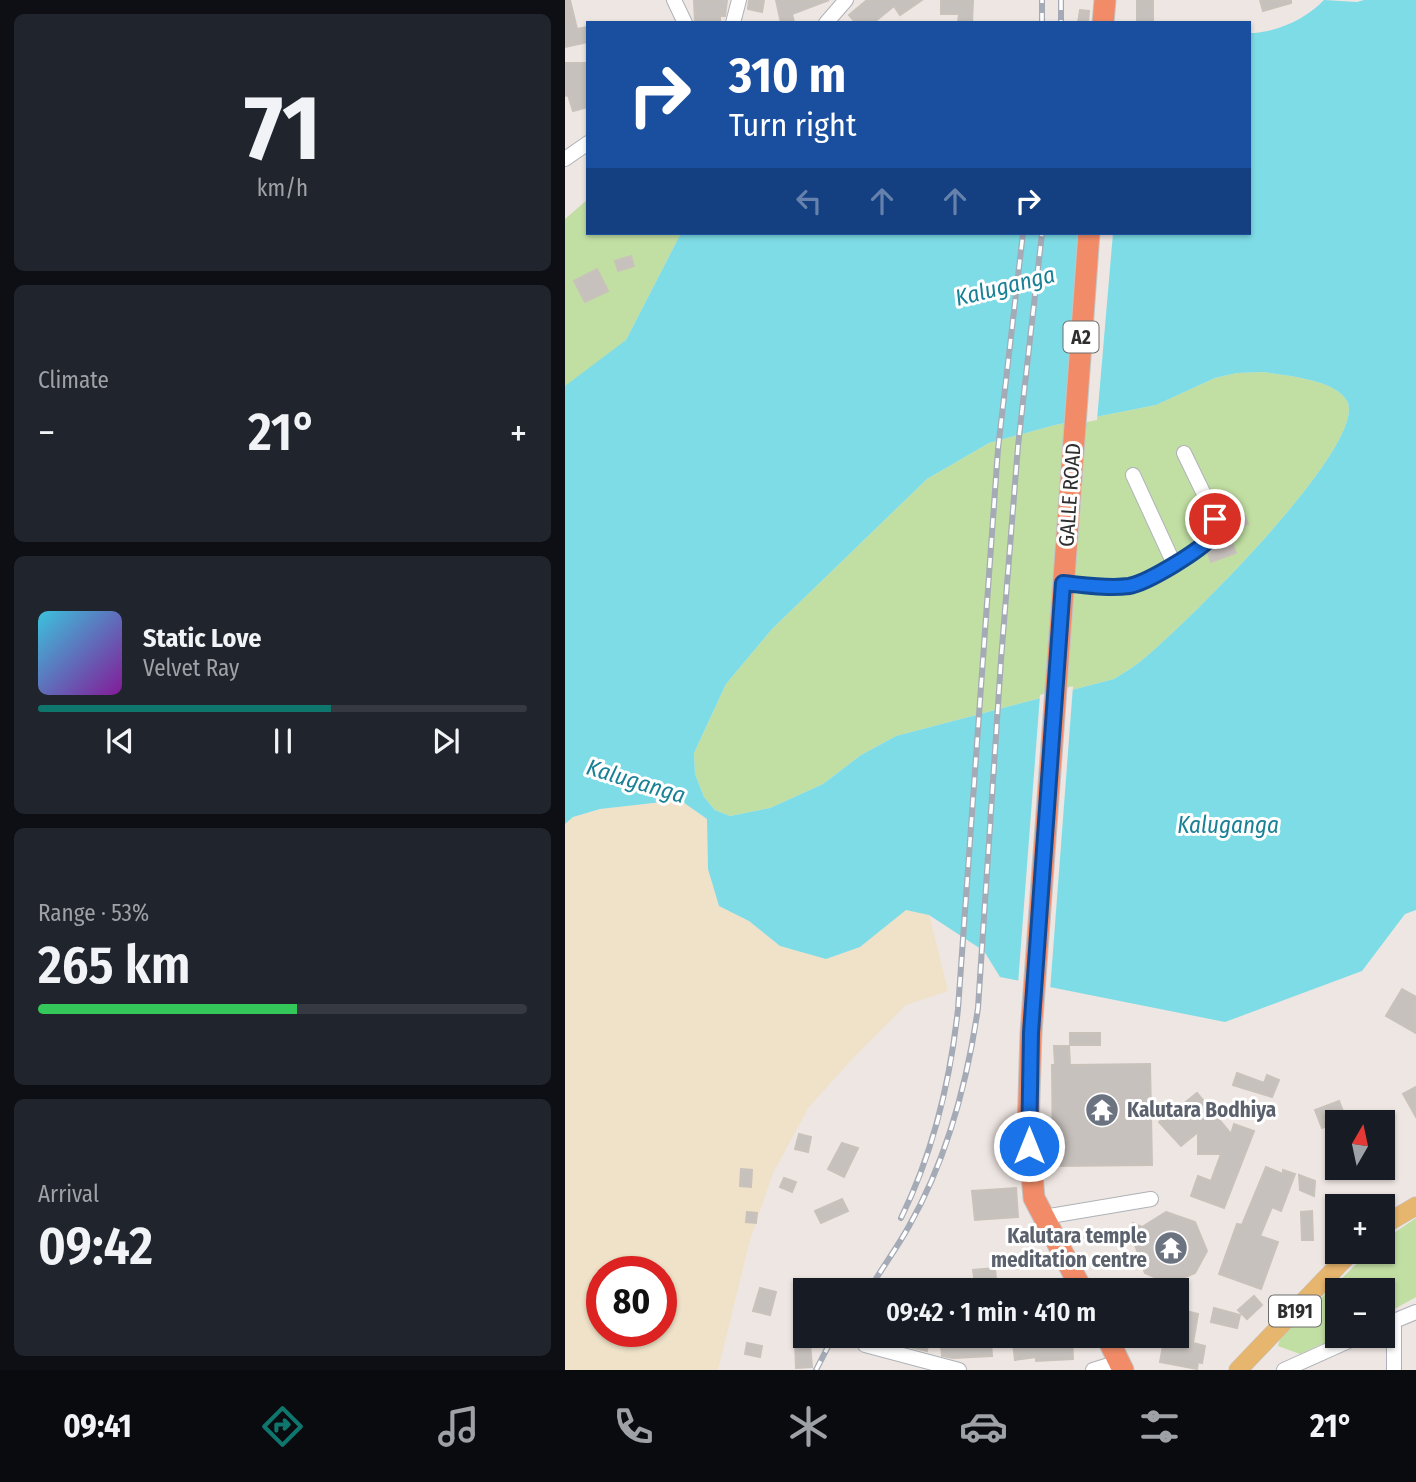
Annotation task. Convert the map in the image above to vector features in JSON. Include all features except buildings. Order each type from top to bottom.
[{"type":"highway","points":[[1103,21],[1105,0]]},
{"type":"highway","name":"GALLE ROAD","points":[[1076,1278],[1034,1198],[1029,1163],[1031,1033],[1089,235]]},
{"type":"highway","points":[[1112,1348],[1121,1366]]},
{"type":"main road","points":[[1395,1218],[1416,1206]]},
{"type":"main road","name":"B191","points":[[1238,1370],[1340,1264]]},
{"type":"street","points":[[674,0],[684,21]]},
{"type":"street","points":[[734,21],[739,0]]},
{"type":"street","points":[[828,21],[846,0]]},
{"type":"street","points":[[565,159],[586,143]]},
{"type":"street","points":[[1063,583],[1128,586],[1142,583],[1214,534],[1217,526],[1215,519],[1184,453]]},
{"type":"street","points":[[1133,475],[1173,564]]},
{"type":"street","points":[[1044,1217],[1151,1199]]},
{"type":"street","points":[[1395,1320],[1416,1312]]},
{"type":"street","points":[[876,1348],[959,1370]]},
{"type":"street","points":[[1284,1370],[1333,1348]]},
{"type":"street","points":[[1391,1348],[1394,1370]]},
{"type":"street","points":[[1093,1370],[1121,1366]]},
{"type":"green space","points":[[586,201],[586,235],[680,235],[626,340],[565,390],[565,219]]},
{"type":"green space","name":"Kaluganga","points":[[1264,372],[1309,380],[1332,388],[1347,401],[1346,423],[1330,456],[1302,495],[1267,536],[1192,614],[1141,661],[1114,679],[896,736],[861,755],[823,784],[770,808],[730,816],[715,810],[704,797],[695,774],[694,753],[726,684],[772,629],[927,479],[989,443],[1055,425],[1156,405],[1215,378],[1237,373]]},
{"type":"green space","points":[[1416,1218],[1416,1297],[1395,1309],[1395,1278],[1342,1278],[1357,1264],[1395,1264],[1395,1232]]},
{"type":"green space","points":[[1325,1294],[1325,1343],[1300,1354],[1278,1346],[1283,1328]]},
{"type":"sand","points":[[680,800],[707,819],[708,869],[719,906],[749,921],[780,946],[826,959],[860,947],[905,910],[929,914],[948,991],[906,1005],[809,1107],[773,1173],[750,1240],[718,1370],[565,1370],[565,824],[573,817],[600,809]]},
{"type":"water","name":"Kaluganga","points":[[1324,0],[1416,0],[1416,910],[1405,914],[1362,971],[1225,1022],[1000,977],[984,951],[929,915],[906,910],[860,947],[826,959],[780,946],[749,921],[719,906],[708,869],[707,819],[680,800],[600,809],[573,817],[565,824],[565,386],[626,340],[680,235],[1251,235],[1251,33],[1270,31],[1299,19]],"holes":[[[1264,372],[1297,377],[1332,388],[1347,401],[1346,423],[1330,456],[1302,495],[1267,536],[1192,614],[1138,664],[1114,679],[896,736],[861,755],[823,784],[770,808],[730,816],[715,810],[704,797],[695,774],[694,753],[726,684],[772,629],[927,479],[989,443],[1055,425],[1156,405],[1215,378],[1237,373]]]},
{"type":"pier","points":[[1083,235],[1113,235],[1097,420],[1066,426]]},
{"type":"pier","points":[[1073,686],[1050,991],[1018,984],[1040,695]]},
{"type":"railway","points":[[1042,0],[1042,21]]},
{"type":"railway","points":[[1061,0],[1061,21]]},
{"type":"railway","points":[[901,1218],[923,1167],[939,1116],[958,1009],[998,449],[1023,235]]},
{"type":"railway","points":[[877,1278],[909,1226],[945,1148],[968,1065],[978,1008],[1018,446],[1042,235]]},
{"type":"railway","points":[[816,1370],[827,1348]]},
{"type":"place","name":"Kalutara Bodhiya","points":[[1102,1110]]},
{"type":"place","name":"Kalutara temple meditation centre","points":[[1171,1248]]},
{"type":"route","points":[[1029,1146],[1031,1033],[1063,583],[1113,586],[1142,583],[1191,553],[1214,534],[1217,526],[1215,519]]}]
